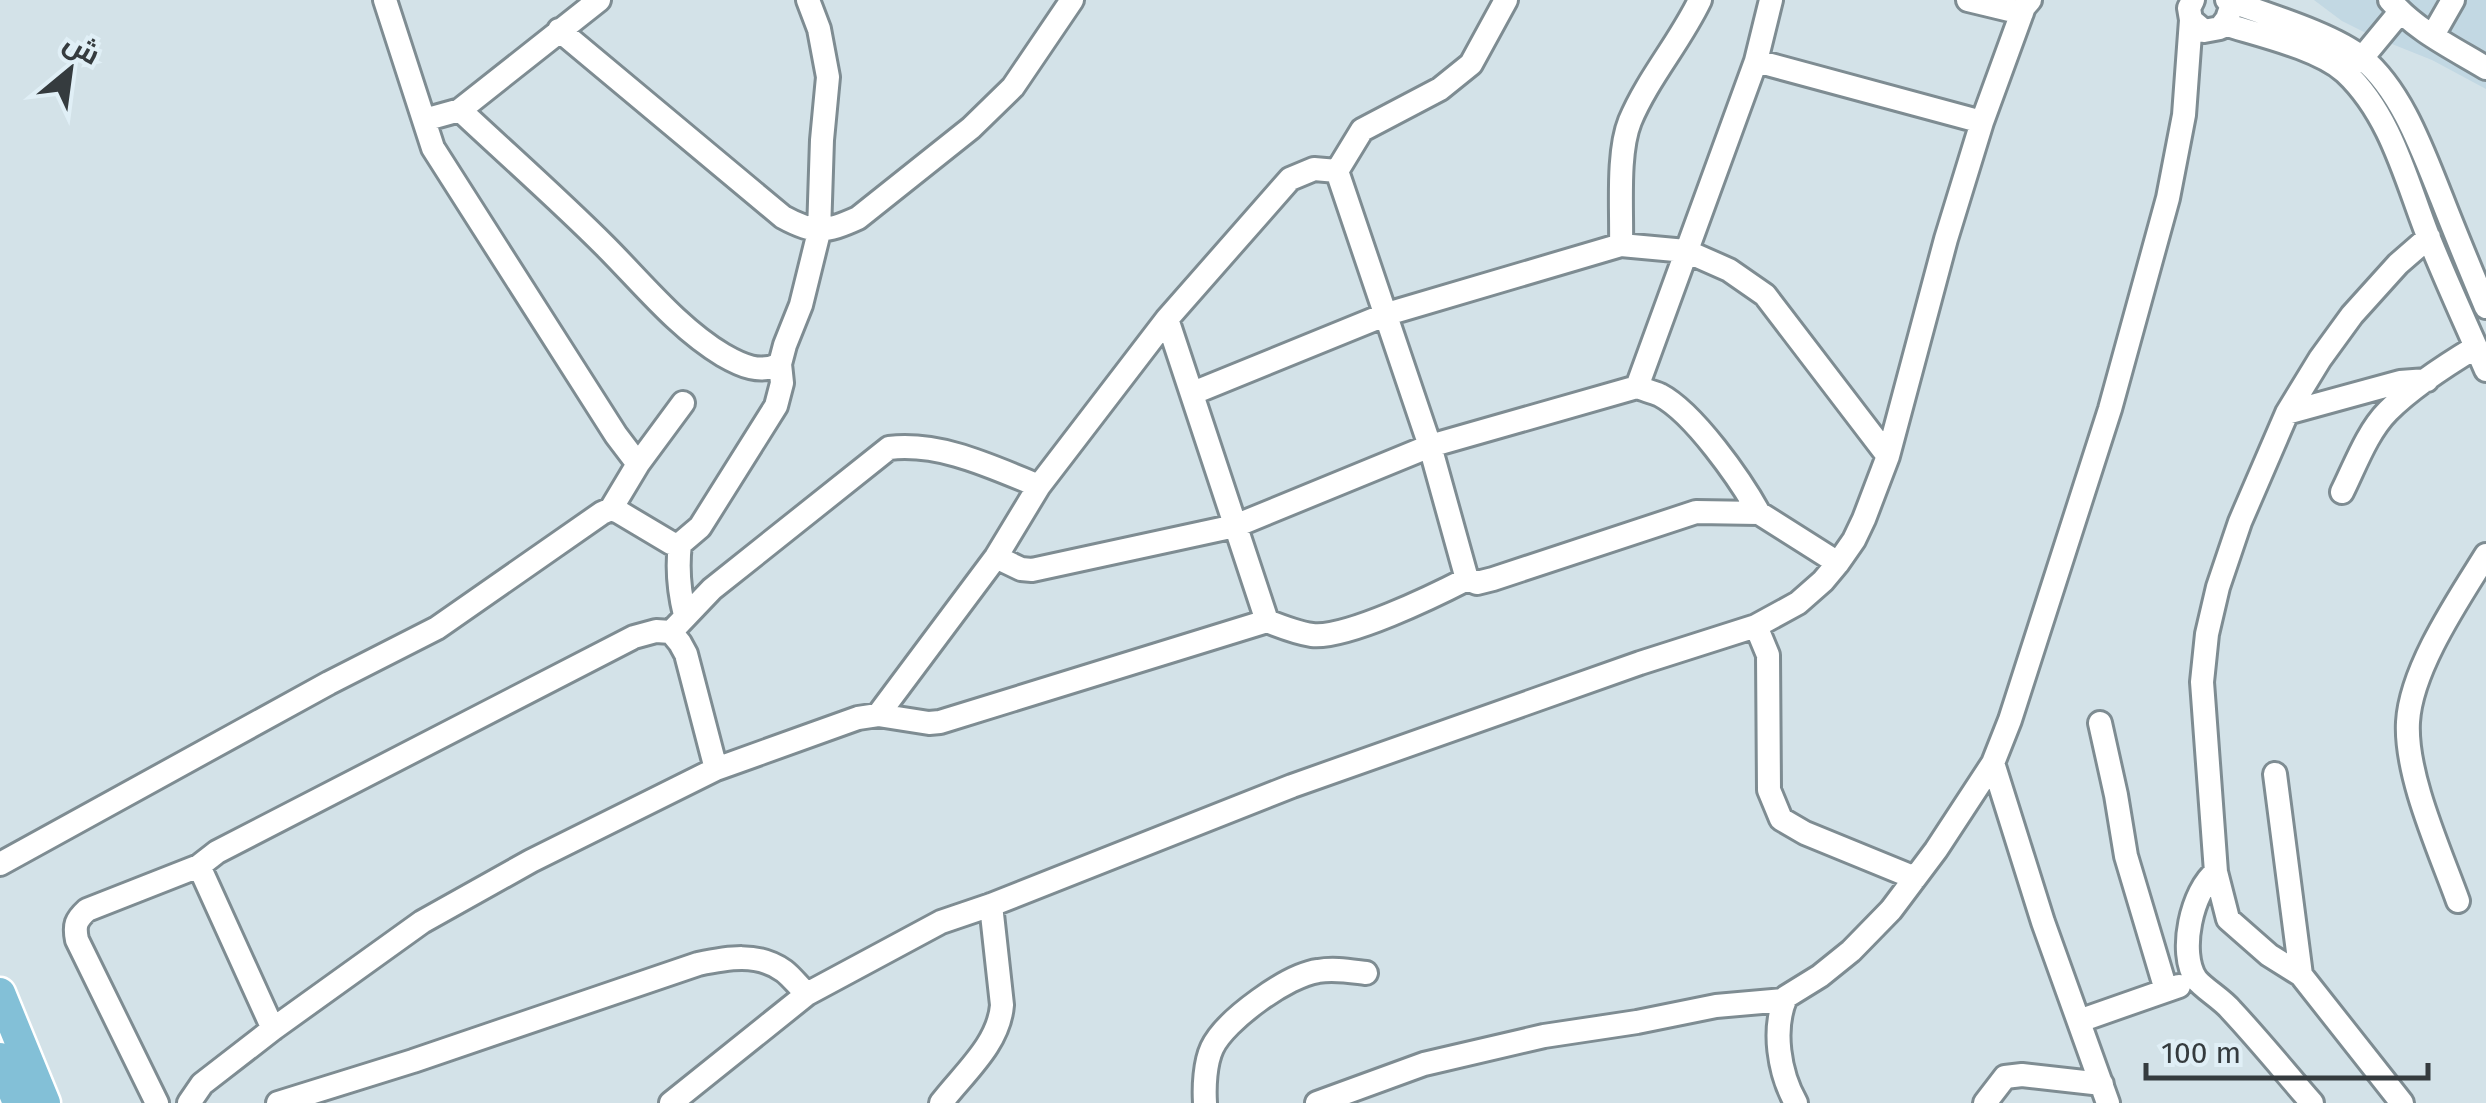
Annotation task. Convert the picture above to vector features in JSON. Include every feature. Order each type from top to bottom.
[{"type":"main road","points":[[0,993],[45,1103]]},
{"type":"main road","points":[[0,1058],[18,1103]]},
{"type":"street","points":[[386,0],[434,148],[616,436],[638,464]]},
{"type":"street","points":[[424,120],[460,110],[599,0]]},
{"type":"street","points":[[716,769],[680,642],[680,544],[700,526],[776,406],[782,384],[780,364],[784,345],[801,305],[819,232],[828,76],[819,29],[808,0]]},
{"type":"street","points":[[559,30],[783,217],[819,232],[858,218],[971,128],[1013,87],[1072,0]]},
{"type":"street","points":[[1337,171],[1362,130],[1440,89],[1471,64],[1506,0]]},
{"type":"street","points":[[1620,245],[1624,141],[1629,122],[1700,0]]},
{"type":"street","points":[[1637,388],[1756,61],[1771,0]]},
{"type":"street","points":[[671,1103],[807,994],[942,922],[1292,786],[1756,626],[1798,603],[1838,564],[1864,519],[1888,456],[1982,122],[2026,7],[1968,0]]},
{"type":"street","points":[[2188,86],[2229,12],[2226,0]]},
{"type":"street","points":[[2226,0],[2320,36],[2394,98],[2415,134],[2486,307]]},
{"type":"street","points":[[2433,36],[2452,0]]},
{"type":"street","points":[[2192,6],[2204,31],[2220,27],[2353,64],[2390,134],[2486,370]]},
{"type":"street","points":[[1317,1103],[1424,1064],[1544,1036],[1716,1006],[1784,1000],[1850,951],[1891,910],[1993,762],[2010,720],[2074,524],[2168,198],[2188,86],[2192,6]]},
{"type":"street","points":[[2353,64],[2395,6],[2433,36],[2486,68]]},
{"type":"street","points":[[1756,61],[1982,122]]},
{"type":"street","points":[[460,110],[681,322],[719,352],[754,369],[767,370],[780,364]]},
{"type":"street","points":[[878,714],[996,556],[1039,486],[1167,319],[1290,179],[1314,168],[1337,171]]},
{"type":"street","points":[[1337,171],[1430,446],[1468,579]]},
{"type":"street","points":[[2402,1103],[2301,976],[2269,955],[2228,919],[2216,872],[2202,682],[2207,634],[2218,588],[2240,522],[2287,413],[2352,315],[2398,264],[2429,237]]},
{"type":"street","points":[[1193,392],[1387,314],[1620,245],[1686,251],[1730,270],[1765,295],[1888,456]]},
{"type":"street","points":[[1167,319],[1267,621]]},
{"type":"street","points":[[2342,492],[2386,412],[2476,346]]},
{"type":"street","points":[[2287,413],[2400,382],[2426,380]]},
{"type":"street","points":[[996,556],[1032,570],[1235,526],[1430,446],[1637,388],[1658,394],[1678,407],[1742,482],[1759,513],[1838,564]]},
{"type":"street","points":[[0,864],[437,628],[611,509],[683,403]]},
{"type":"street","points":[[156,1103],[77,940],[76,920],[87,910],[200,866],[217,852],[634,638],[678,623],[712,589],[889,448],[909,445],[939,450],[1039,486]]},
{"type":"street","points":[[611,509],[671,543],[680,544]]},
{"type":"street","points":[[1468,579],[1477,583],[1493,579],[1696,512],[1759,513]]},
{"type":"street","points":[[2458,901],[2418,792],[2408,722],[2415,691],[2444,622],[2486,554]]},
{"type":"street","points":[[189,1103],[202,1084],[422,922],[531,861],[716,769],[842,722],[878,714],[940,722],[1267,621],[1316,636],[1345,631],[1468,579]]},
{"type":"street","points":[[1756,626],[1768,655],[1769,790],[1781,820],[1915,878]]},
{"type":"street","points":[[2100,723],[2126,856],[2166,990]]},
{"type":"street","points":[[1993,762],[2043,922],[2105,1094]]},
{"type":"street","points":[[2275,774],[2301,976]]},
{"type":"street","points":[[200,866],[273,1029]]},
{"type":"street","points":[[2216,872],[2199,893],[2191,919],[2188,940],[2196,979],[2229,1007],[2312,1103]]},
{"type":"street","points":[[941,1103],[994,1036],[1001,1019],[990,904]]},
{"type":"street","points":[[278,1103],[698,964],[750,958],[784,970],[807,994]]},
{"type":"street","points":[[1205,1103],[1211,1050],[1224,1030],[1261,996],[1315,970],[1366,973]]},
{"type":"street","points":[[2079,1022],[2196,979]]},
{"type":"street","points":[[1784,1000],[1778,1034],[1784,1077],[1796,1103]]},
{"type":"street","points":[[1985,1103],[2004,1078],[2022,1075],[2105,1094]]},
{"type":"shaded area","points":[[2314,0],[2486,0],[2486,89],[2432,60],[2342,21]]}]
